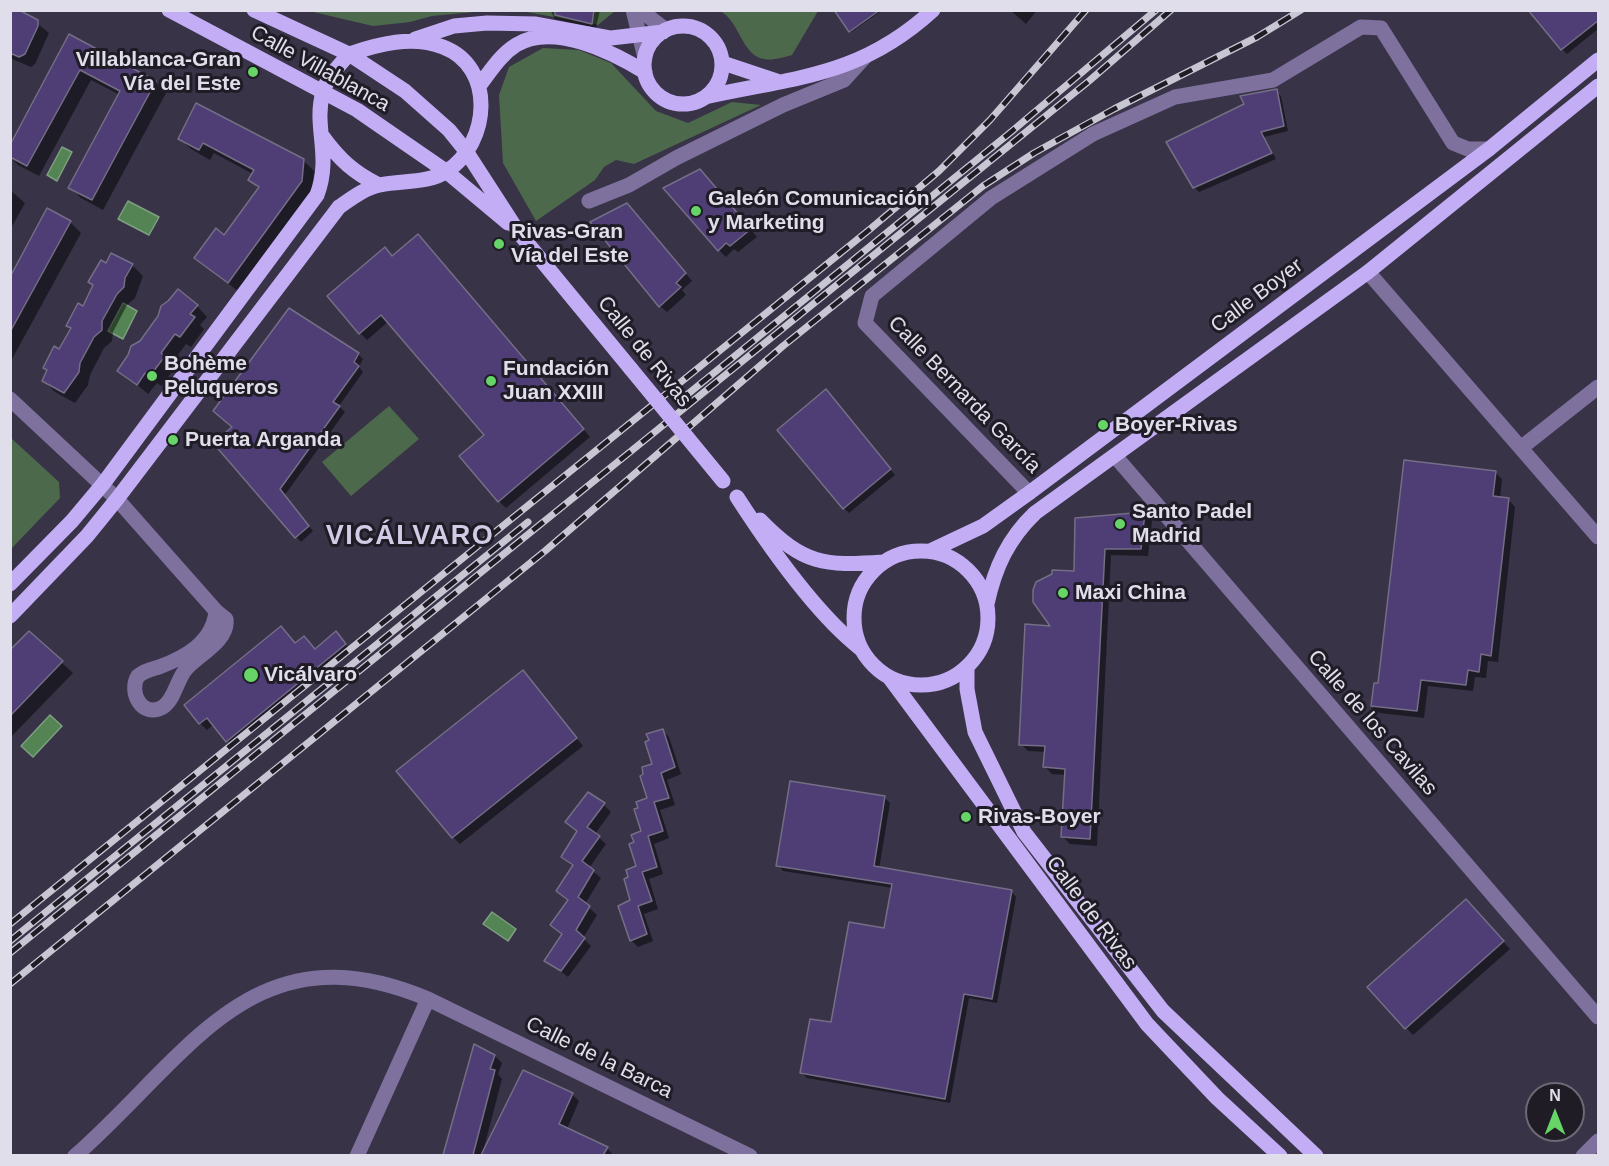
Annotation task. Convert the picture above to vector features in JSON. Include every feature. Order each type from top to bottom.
[{"type":"main road","name":"Calle Villablanca","points":[[168,10],[357,110],[447,172]]},
{"type":"main road","name":"Calle Villablanca","points":[[254,10],[349,54],[405,91],[449,130],[466,151]]},
{"type":"main road","points":[[705,97],[839,69],[864,58],[916,26],[933,10]]},
{"type":"main road","points":[[10,584],[72,521],[103,484],[317,195],[325,166],[320,115],[322,93],[329,77],[349,54],[375,45],[410,41],[454,26],[512,22],[566,28],[611,38],[664,31],[678,26],[704,31],[717,45],[723,63],[721,76],[715,88],[696,102],[673,103],[655,91],[645,65],[654,38],[664,31]]},
{"type":"main road","points":[[479,86],[499,60],[514,46],[530,38],[583,43],[645,65]]},
{"type":"main road","points":[[10,616],[87,536],[117,499],[323,225],[339,207],[355,195],[379,185],[413,182],[447,172],[477,136],[482,111],[479,86],[474,72],[446,48],[410,41]]},
{"type":"main road","name":"Calle Boyer","points":[[930,551],[983,526],[1029,493],[1489,149],[1599,60]]},
{"type":"main road","points":[[723,63],[783,82]]},
{"type":"main road","name":"Calle Boyer","points":[[987,603],[994,572],[1021,527],[1035,513],[1368,272],[1599,86]]},
{"type":"main road","points":[[323,137],[339,159],[357,174],[379,185]]},
{"type":"main road","name":"Calle de Rivas","points":[[466,151],[519,233],[723,481],[770,530],[807,558],[835,565],[884,562]]},
{"type":"main road","name":"Calle de Rivas","points":[[447,172],[519,233]]},
{"type":"main road","name":"Calle de Rivas","points":[[737,497],[762,536],[839,632],[861,649]]},
{"type":"main road","points":[[930,551],[948,556],[964,566],[977,580],[987,603],[986,638],[967,667],[950,678],[930,684],[909,684],[889,677],[873,665],[861,649],[854,625],[856,601],[866,579],[884,562],[906,552],[930,551]]},
{"type":"main road","name":"Calle de Rivas","points":[[967,667],[967,689],[975,732],[992,771],[1024,832],[1164,1011],[1316,1155]]},
{"type":"main road","name":"Calle de Rivas","points":[[889,677],[1147,1024],[1217,1098],[1280,1155]]},
{"type":"street","points":[[631,10],[645,65]]},
{"type":"street","points":[[611,38],[622,29],[631,10]]},
{"type":"street","points":[[640,10],[664,31]]},
{"type":"street","name":"Calle Bernarda García","points":[[1029,493],[865,323],[872,296],[991,198],[1093,134],[1175,97],[1273,80],[1361,27],[1381,28],[1454,143],[1467,149],[1489,149]]},
{"type":"street","points":[[589,201],[629,185],[676,158],[783,105],[844,80],[864,58]]},
{"type":"street","points":[[783,82],[783,105]]},
{"type":"street","points":[[1368,272],[1599,537]]},
{"type":"street","points":[[1522,447],[1599,387]]},
{"type":"street","points":[[10,399],[103,484],[216,611],[226,619],[226,629],[186,669],[164,706],[150,709],[139,703],[133,689],[138,676],[184,656],[197,647],[210,632],[216,611]]},
{"type":"street","name":"Calle de los Cavilas","points":[[1114,456],[1599,1017]]},
{"type":"street","name":"Calle de la Barca","points":[[75,1155],[211,1024],[245,999],[286,982],[332,977],[377,981],[428,999],[750,1155]]},
{"type":"street","points":[[357,1155],[428,999]]},
{"type":"street","points":[[1582,1155],[1599,1141]]},
{"type":"shaded area","points":[[614,10],[615,11],[598,25],[521,11]]},
{"type":"shaded area","points":[[309,11],[486,11],[432,16],[410,22],[373,26]]},
{"type":"shaded area","points":[[720,11],[818,11],[792,55],[771,60],[756,56],[750,51],[732,22]]},
{"type":"shaded area","points":[[543,48],[579,50],[611,63],[656,111],[688,123],[732,102],[761,105],[634,164],[616,160],[604,167],[595,180],[536,221],[503,163],[499,95],[509,67]]},
{"type":"shaded area","points":[[62,147],[72,152],[57,181],[47,175]]},
{"type":"shaded area","points":[[128,201],[159,217],[149,235],[118,219]]},
{"type":"shaded area","points":[[123,303],[137,311],[123,339],[108,331]]},
{"type":"shaded area","points":[[389,406],[419,439],[351,496],[322,462]]},
{"type":"shaded area","points":[[11,438],[59,482],[60,498],[11,549]]},
{"type":"shaded area","points":[[50,715],[62,726],[33,757],[21,746]]},
{"type":"shaded area","points":[[492,912],[516,929],[508,941],[483,924]]},
{"type":"building","points":[[10,10],[19,10],[38,20],[38,26],[25,54],[19,57],[10,53]]},
{"type":"building","points":[[555,10],[594,10],[592,24],[555,15]]},
{"type":"building","points":[[834,10],[880,10],[849,32]]},
{"type":"building","points":[[1528,10],[1599,10],[1599,20],[1561,50]]},
{"type":"building","points":[[69,34],[156,81],[92,200],[68,188],[120,91],[80,70],[27,166],[10,157],[10,145]]},
{"type":"building","points":[[1277,89],[1284,126],[1261,132],[1272,153],[1193,188],[1166,142],[1244,104],[1240,96]]},
{"type":"building","points":[[196,103],[304,159],[302,181],[228,283],[194,258],[216,228],[224,235],[259,187],[248,180],[254,170],[203,143],[199,150],[178,139]]},
{"type":"building","points":[[700,169],[751,229],[730,246],[726,243],[718,251],[663,188]]},
{"type":"building","points":[[627,203],[686,273],[676,283],[681,287],[659,307],[590,222]]},
{"type":"building","points":[[47,208],[71,221],[10,332],[10,277]]},
{"type":"building","name":"Fundación Juan XXIII","points":[[418,234],[584,429],[498,502],[459,456],[484,435],[381,315],[359,334],[327,296],[385,247],[392,256]]},
{"type":"building","points":[[111,253],[133,264],[125,278],[124,287],[117,294],[102,321],[102,330],[94,337],[80,363],[79,372],[64,393],[42,381],[47,370],[43,368],[54,346],[59,349],[71,328],[66,326],[78,303],[83,306],[93,285],[88,282],[101,260],[106,263]]},
{"type":"building","points":[[178,289],[198,305],[190,314],[195,317],[180,337],[175,334],[161,353],[165,356],[150,376],[145,373],[137,385],[117,371],[131,346],[140,341],[158,316],[161,306]]},
{"type":"building","points":[[289,308],[359,353],[354,362],[359,366],[333,402],[340,406],[280,489],[309,526],[295,538],[213,443],[232,427],[213,411]]},
{"type":"building","points":[[826,389],[891,469],[843,509],[777,430]]},
{"type":"building","points":[[1404,460],[1496,471],[1493,496],[1509,498],[1491,656],[1481,654],[1479,672],[1468,670],[1466,685],[1421,680],[1417,711],[1371,706],[1374,683],[1378,683]]},
{"type":"building","points":[[1145,512],[1141,549],[1105,549],[1090,839],[1061,837],[1065,769],[1043,767],[1045,746],[1019,745],[1025,624],[1050,626],[1033,602],[1033,590],[1036,582],[1052,574],[1052,570],[1074,571],[1075,518]]},
{"type":"building","points":[[281,626],[295,643],[304,636],[315,649],[336,631],[346,644],[226,742],[207,718],[199,724],[184,705]]},
{"type":"building","points":[[29,631],[63,661],[10,716],[10,650]]},
{"type":"building","points":[[523,670],[577,738],[452,838],[396,771]]},
{"type":"building","points":[[663,729],[675,767],[661,773],[669,798],[654,802],[663,831],[648,836],[657,867],[642,872],[652,901],[638,906],[647,934],[630,941],[618,906],[630,900],[624,879],[628,877],[626,870],[636,866],[629,844],[634,842],[631,835],[641,831],[634,809],[638,808],[636,802],[647,798],[640,776],[643,774],[642,767],[652,764],[645,742],[649,740],[646,734]]},
{"type":"building","points":[[790,781],[885,796],[874,866],[1012,890],[992,999],[964,994],[945,1099],[800,1073],[810,1019],[831,1022],[849,922],[884,928],[892,884],[776,866]]},
{"type":"building","points":[[588,792],[605,803],[587,827],[600,836],[582,861],[594,870],[578,897],[590,906],[576,930],[585,938],[561,971],[544,961],[562,934],[550,925],[568,900],[556,891],[573,865],[561,857],[577,831],[565,822]]},
{"type":"building","points":[[1466,899],[1504,941],[1405,1029],[1367,987]]},
{"type":"building","points":[[474,1044],[495,1055],[490,1069],[495,1070],[473,1155],[443,1155]]},
{"type":"building","points":[[523,1070],[573,1093],[559,1124],[608,1147],[603,1155],[481,1155]]},
{"type":"railway","points":[[10,924],[939,171],[990,120],[1086,10]]},
{"type":"railway","points":[[678,402],[1011,132],[1156,10]]},
{"type":"railway","points":[[10,953],[1089,81],[1171,10]]},
{"type":"railway","points":[[10,984],[545,551],[783,346],[983,186],[1034,153],[1114,109],[1257,37],[1301,10]]},
{"type":"railway","points":[[10,941],[528,522]]},
{"type":"place","name":"Villablanca-Gran Vía del Este","points":[[253,72]]},
{"type":"place","name":"Galeón Comunicación y Marketing","points":[[696,211]]},
{"type":"place","name":"Rivas-Gran Vía del Este","points":[[499,244]]},
{"type":"place","name":"Bohème Peluqueros","points":[[152,376]]},
{"type":"place","name":"Fundación Juan XXIII","points":[[491,381]]},
{"type":"place","name":"Boyer-Rivas","points":[[1103,425]]},
{"type":"place","name":"Puerta Arganda","points":[[173,440]]},
{"type":"place","name":"Santo Padel Madrid","points":[[1120,524]]},
{"type":"place","name":"Maxi China","points":[[1063,593]]},
{"type":"place","name":"Vicálvaro","points":[[251,675]]},
{"type":"place","name":"Rivas-Boyer","points":[[966,817]]},
{"type":"district","name":"VICÁLVARO","points":[[410,537]]}]
